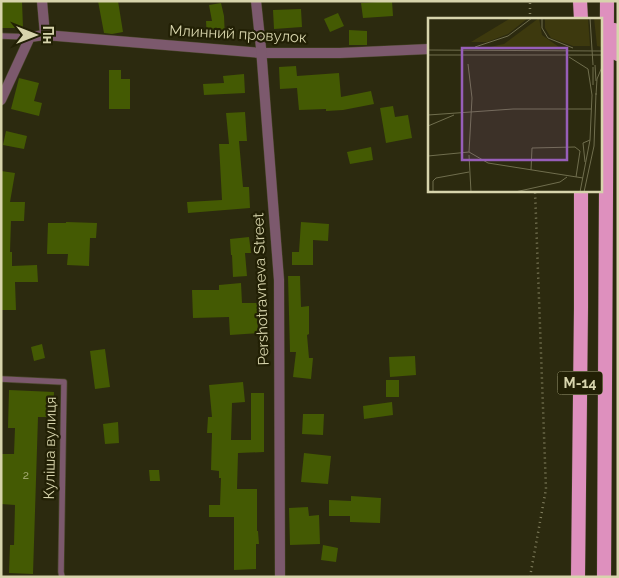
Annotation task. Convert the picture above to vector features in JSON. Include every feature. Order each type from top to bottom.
[{"type":"highway","points":[[580,1],[580,18]]},
{"type":"highway","points":[[609,1],[618,54]]},
{"type":"highway","name":"М-14","points":[[604,577],[609,1]]},
{"type":"highway","name":"М-14","points":[[578,577],[581,191]]},
{"type":"highway","points":[[569,577],[581,308]]},
{"type":"street","points":[[42,1],[45,35]]},
{"type":"street","name":"Pershotravneva Street","points":[[256,1],[279,280],[280,577]]},
{"type":"street","name":"Млинний провулок","points":[[30,37],[45,35],[261,52],[340,53],[428,49]]},
{"type":"street","points":[[1,100],[30,37]]},
{"type":"lane","points":[[1,36],[30,37]]},
{"type":"lane","name":"Куліша вулиця","points":[[1,379],[64,382],[62,577]]},
{"type":"path","points":[[530,1],[530,18]]},
{"type":"path","points":[[530,577],[546,489],[535,191]]},
{"type":"building","points":[[1,1],[22,1],[23,28],[1,28]]},
{"type":"building","points":[[98,1],[118,1],[123,32],[104,33]]},
{"type":"building","points":[[392,1],[393,16],[363,18],[361,3]]},
{"type":"building","points":[[221,3],[224,16],[225,38],[207,39],[206,21],[212,21],[209,5]]},
{"type":"building","points":[[301,9],[302,27],[274,29],[273,10]]},
{"type":"building","points":[[338,13],[344,26],[330,32],[324,19]]},
{"type":"building","points":[[349,30],[367,31],[367,45],[349,45]]},
{"type":"building","points":[[296,66],[297,76],[339,73],[341,97],[371,91],[374,104],[343,110],[299,110],[297,88],[280,89],[279,67]]},
{"type":"building","points":[[109,70],[121,70],[121,79],[130,79],[130,109],[109,109]]},
{"type":"building","points":[[244,74],[245,93],[204,95],[203,84],[224,83],[223,76]]},
{"type":"building","points":[[19,78],[39,83],[34,101],[42,103],[39,116],[11,109]]},
{"type":"building","points":[[393,106],[395,117],[408,115],[412,138],[386,143],[380,108]]},
{"type":"building","points":[[245,112],[247,141],[239,141],[243,187],[249,187],[250,208],[188,213],[187,202],[222,200],[219,144],[229,144],[226,113]]},
{"type":"building","points":[[6,131],[27,136],[24,149],[3,145]]},
{"type":"building","points":[[371,147],[373,160],[350,164],[347,152]]},
{"type":"building","points":[[1,171],[15,173],[10,202],[25,202],[24,221],[11,221],[10,252],[12,252],[12,266],[37,265],[38,282],[15,282],[16,310],[1,310]]},
{"type":"building","points":[[301,222],[329,224],[328,241],[313,240],[313,265],[292,265],[292,252],[299,252]]},
{"type":"building","points":[[48,223],[97,223],[96,238],[90,238],[89,266],[67,265],[68,254],[47,254]]},
{"type":"building","points":[[249,237],[251,253],[245,253],[247,276],[233,277],[230,239]]},
{"type":"building","points":[[288,276],[300,276],[301,307],[309,306],[309,334],[307,335],[309,358],[313,358],[311,379],[293,377],[296,352],[290,352]]},
{"type":"building","points":[[241,283],[242,303],[257,303],[258,333],[230,335],[229,317],[193,318],[192,290],[219,290],[219,285]]},
{"type":"building","points":[[42,344],[45,358],[34,361],[31,347]]},
{"type":"building","points":[[105,349],[110,387],[95,389],[90,351]]},
{"type":"building","points":[[415,356],[416,375],[390,377],[389,357]]},
{"type":"building","points":[[386,380],[399,380],[399,397],[386,397]]},
{"type":"building","points":[[243,382],[245,402],[232,403],[231,440],[251,440],[251,393],[264,393],[264,452],[238,453],[237,489],[257,489],[257,531],[259,544],[256,544],[256,569],[234,570],[234,517],[209,517],[209,505],[220,505],[221,478],[219,478],[219,471],[211,470],[212,433],[207,433],[208,417],[212,417],[209,385]]},
{"type":"building","points":[[9,390],[54,392],[53,417],[38,417],[33,574],[9,573],[10,545],[14,545],[15,505],[1,504],[1,454],[14,454],[15,428],[8,428]]},
{"type":"building","points":[[392,402],[393,415],[364,419],[363,406]]},
{"type":"building","points":[[303,414],[324,414],[323,435],[302,434]]},
{"type":"building","points":[[118,422],[119,443],[105,444],[103,424]]},
{"type":"building","points":[[304,453],[331,456],[328,484],[301,482]]},
{"type":"building","points":[[149,470],[159,470],[160,481],[150,481]]},
{"type":"building","points":[[351,496],[381,498],[380,523],[350,522],[350,516],[329,516],[329,500],[351,501]]},
{"type":"building","points":[[308,507],[309,516],[319,515],[320,544],[290,545],[289,508]]},
{"type":"building","points":[[323,545],[338,548],[336,562],[321,560]]}]
